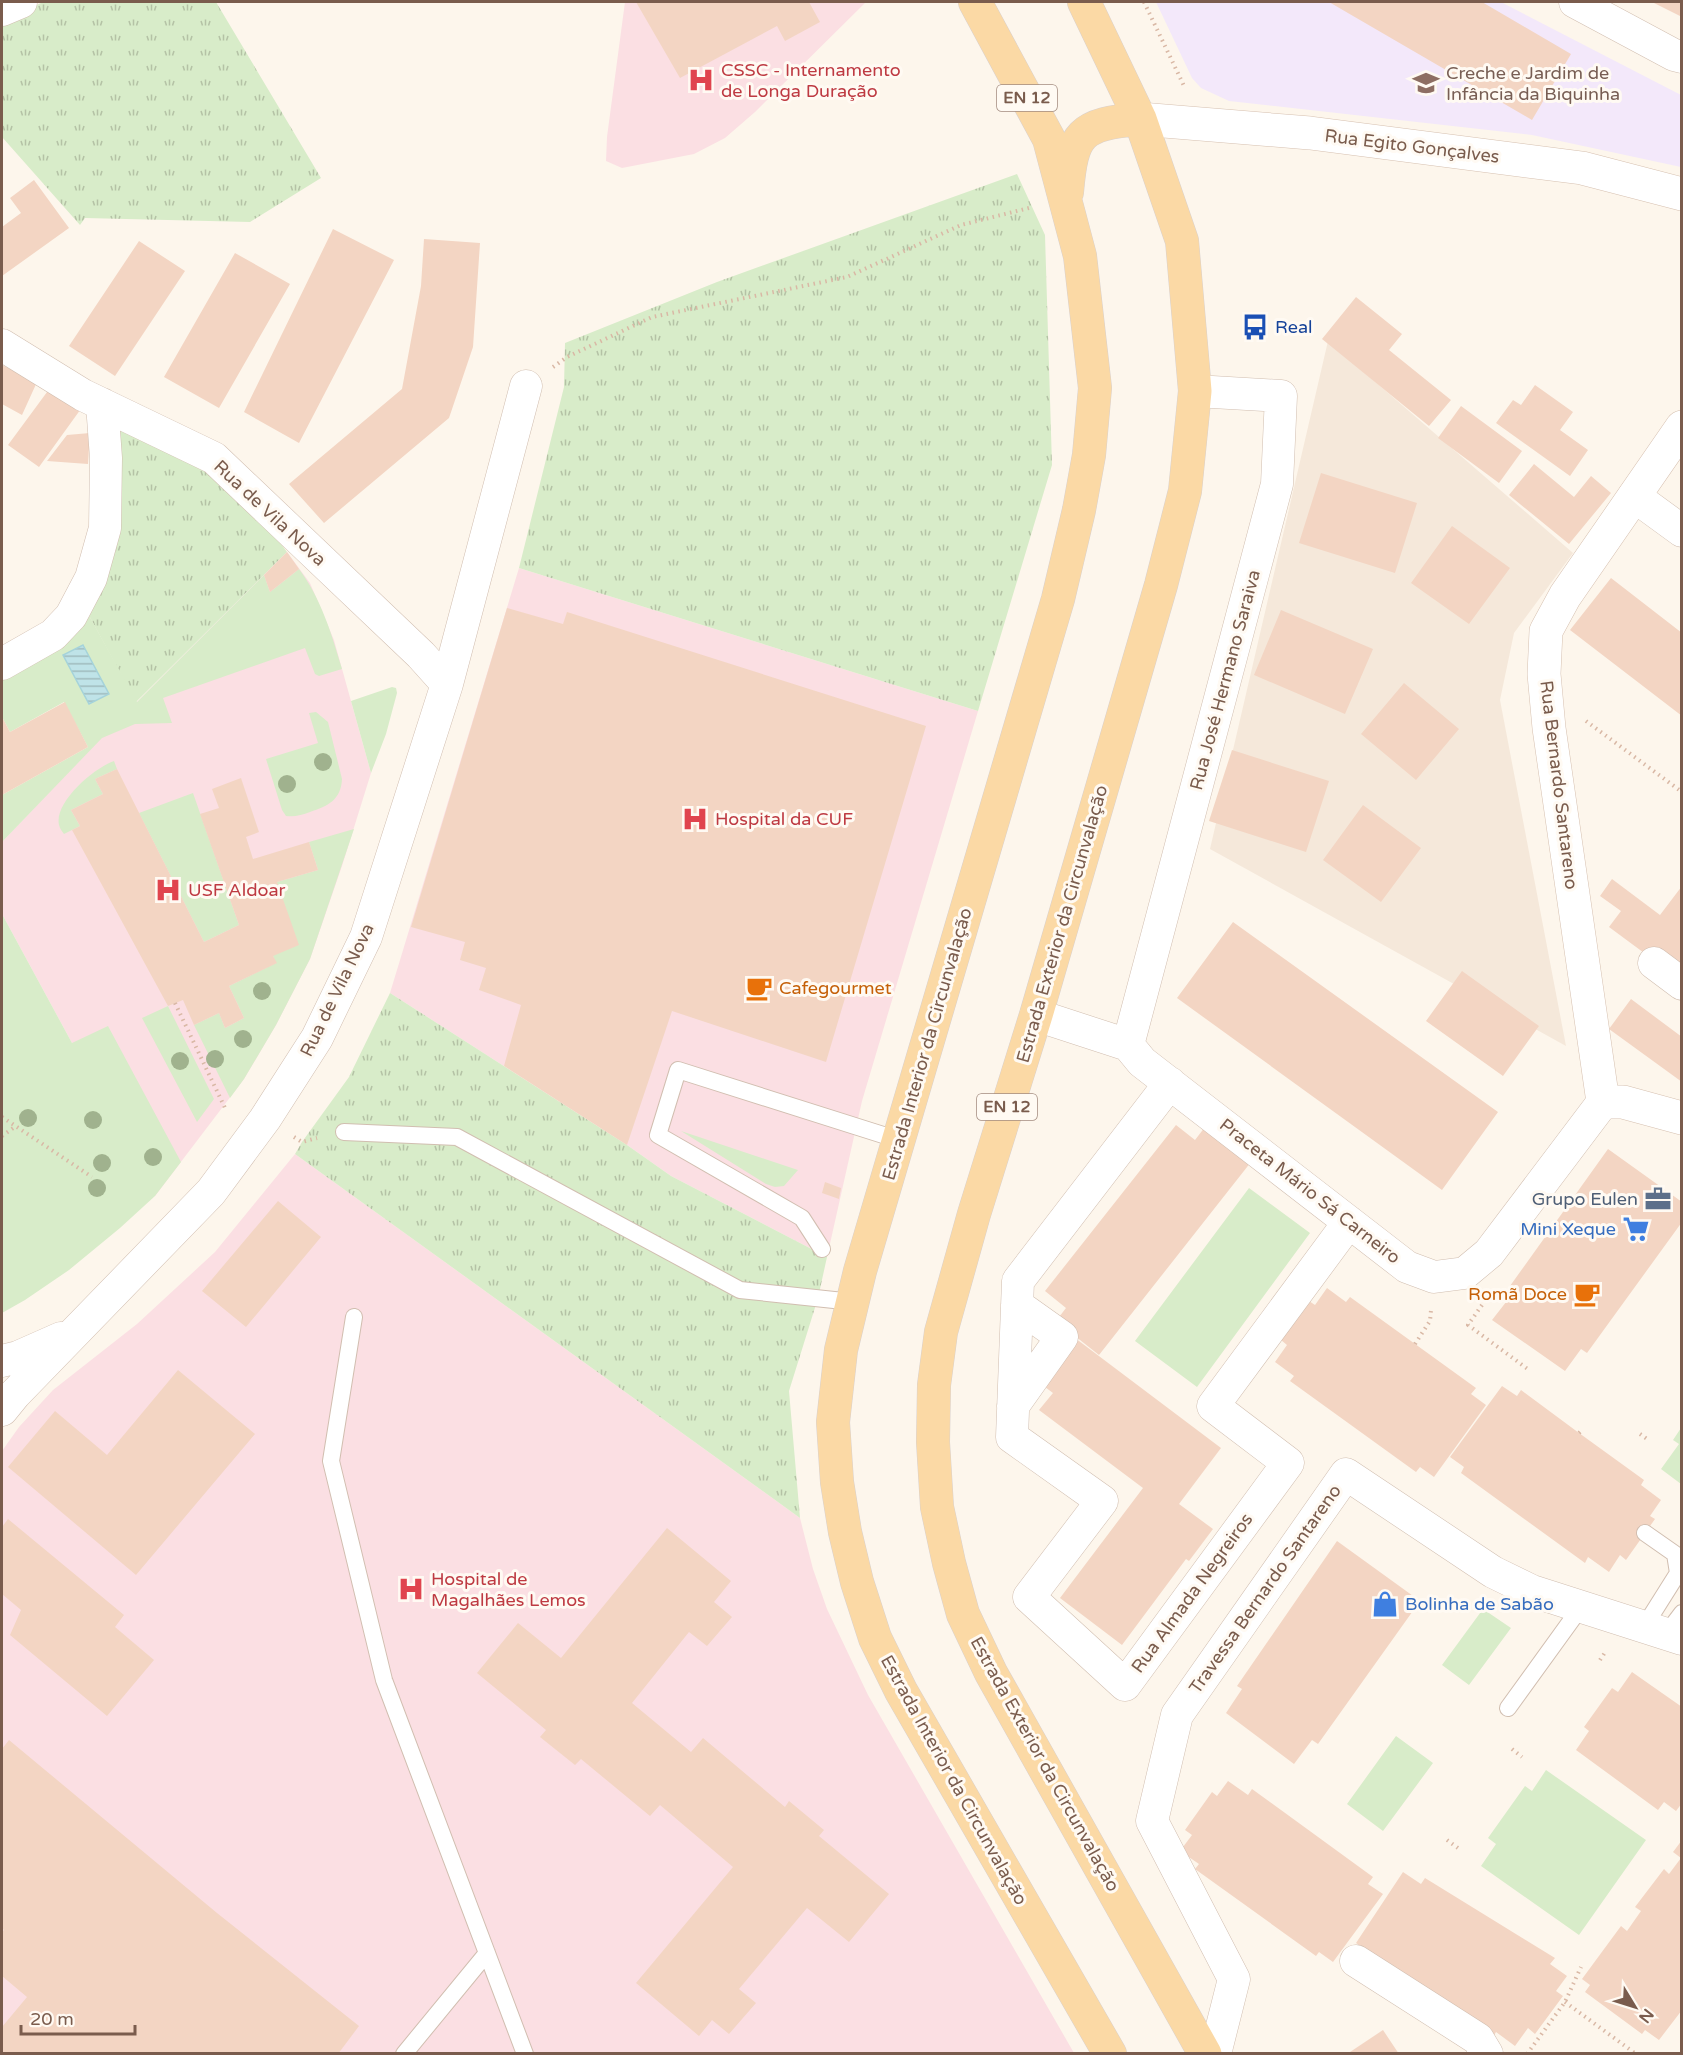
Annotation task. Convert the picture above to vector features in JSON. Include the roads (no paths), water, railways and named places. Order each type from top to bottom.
[{"type":"main road","name":"Estrada Interior da Circunvalação","points":[[975,2],[1049,139],[1052,203],[1080,256],[1095,388],[1087,466],[1058,599],[860,1271],[841,1350],[833,1422],[837,1482],[844,1532],[875,1638],[907,1701],[1110,2054]]},
{"type":"main road","name":"Estrada Exterior da Circunvalação","points":[[1084,2],[1140,119],[1182,241],[1195,391],[1185,491],[1164,575],[941,1332],[934,1385],[933,1442],[937,1507],[963,1614],[991,1673],[1205,2054]]},
{"type":"main road","points":[[1052,203],[1069,170],[1074,149],[1081,136],[1089,129],[1112,121],[1140,119]]},
{"type":"street","points":[[2,10],[21,2]]},
{"type":"street","points":[[1575,2],[1674,55],[1682,57]]},
{"type":"street","name":"Rua Egito Gonçalves","points":[[1140,119],[1310,133],[1582,168],[1682,194]]},
{"type":"street","name":"Rua de Vila Nova","points":[[2,345],[83,394],[214,458],[422,655],[447,684]]},
{"type":"street","name":"Rua de Vila Nova","points":[[2,1410],[211,1192],[265,1119],[317,1038],[366,937],[447,684],[526,386]]},
{"type":"street","name":"Rua José Hermano Saraiva","points":[[1128,1045],[1277,484],[1281,396],[1195,391]]},
{"type":"street","points":[[2,664],[52,635],[71,616],[91,578],[105,528],[106,458],[102,404]]},
{"type":"street","name":"Rua Bernardo Santareno","points":[[1603,1102],[1549,728],[1545,690],[1546,631],[1565,596],[1682,427]]},
{"type":"street","points":[[1634,496],[1682,531]]},
{"type":"street","points":[[1654,963],[1682,984]]},
{"type":"street","name":"Praceta Mário Sá Carneiro","points":[[1036,1015],[1128,1045],[1142,1062],[1407,1266],[1434,1276],[1465,1273],[1489,1252],[1603,1102]]},
{"type":"street","name":"Rua Almada Negreiros","points":[[1170,1083],[1018,1281],[1012,1437],[1102,1501],[1029,1598],[1125,1685],[1288,1463],[1213,1406],[1349,1222]]},
{"type":"street","points":[[1603,1102],[1623,1102],[1682,1118]]},
{"type":"street","points":[[1013,1406],[1062,1337],[1017,1305]]},
{"type":"street","name":"Rua de Vila Nova","points":[[2,1361],[18,1357],[76,1332]]},
{"type":"street","name":"Travessa Bernardo Santareno","points":[[1215,2054],[1234,1979],[1152,1821],[1177,1715],[1346,1474],[1493,1572],[1532,1591],[1581,1607],[1668,1628]]},
{"type":"street","points":[[1356,1961],[1478,2039],[1486,2054]]},
{"type":"lane","points":[[822,1249],[802,1218],[658,1135],[678,1070],[899,1140]]},
{"type":"lane","points":[[344,1132],[457,1137],[740,1290],[853,1302]]},
{"type":"lane","points":[[354,1317],[332,1461],[384,1680],[525,2054]]},
{"type":"lane","points":[[1645,1533],[1675,1554],[1678,1574],[1668,1628]]},
{"type":"lane","points":[[1508,1708],[1581,1607]]},
{"type":"lane","points":[[404,2054],[487,1953]]},
{"type":"water","points":[[83,645],[109,694],[89,704],[63,655]]},
{"type":"place","name":"CSSC - Internamento de Longa Duração","points":[[701,80]]},
{"type":"place","name":"Creche e Jardim de Infância da Biquinha","points":[[1426,83]]},
{"type":"place","name":"Real","points":[[1255,327]]},
{"type":"place","name":"Hospital da CUF","points":[[695,819]]},
{"type":"place","name":"USF Aldoar","points":[[168,890]]},
{"type":"place","name":"Cafegourmet","points":[[759,988]]},
{"type":"place","name":"Grupo Eulen","points":[[1658,1199]]},
{"type":"place","name":"Mini Xeque","points":[[1636,1229]]},
{"type":"place","name":"Romã Doce","points":[[1587,1294]]},
{"type":"place","name":"Hospital de Magalhães Lemos","points":[[411,1589]]},
{"type":"place","name":"Bolinha de Sabão","points":[[1385,1604]]}]
